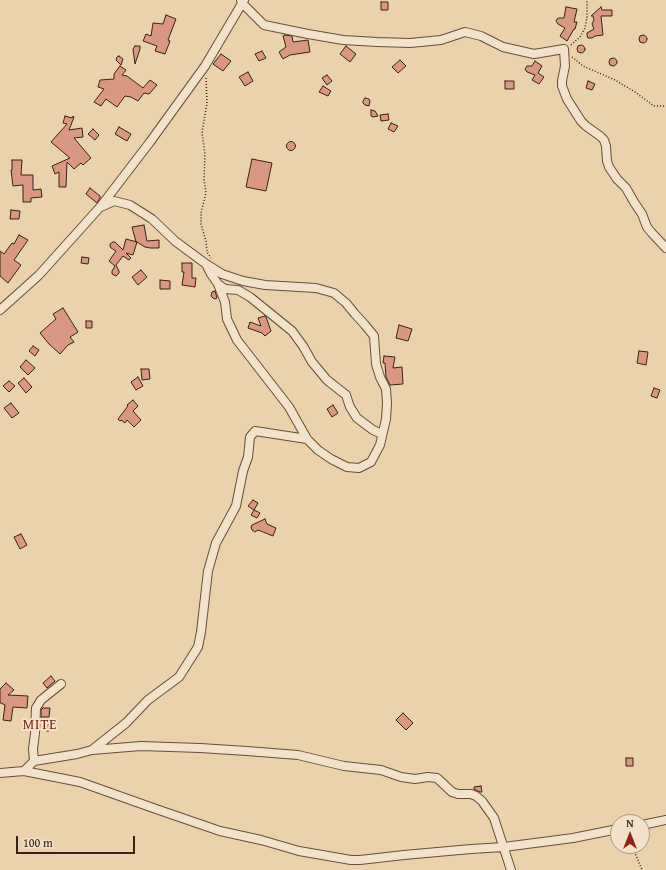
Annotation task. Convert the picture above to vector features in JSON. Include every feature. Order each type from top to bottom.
[{"type":"street","points":[[0,310],[39,275],[101,206],[205,66],[242,1],[264,25],[343,40],[410,43],[441,40],[465,32],[481,36],[503,47],[534,54],[564,49],[566,66],[562,86],[567,99],[581,121],[604,140],[609,167],[617,179],[626,188],[642,214],[647,227],[666,248]]},
{"type":"street","points":[[101,206],[114,201],[130,205],[152,219],[175,241],[209,261],[222,274],[243,281],[265,285],[316,288],[334,293],[346,303],[374,336],[376,364],[386,389],[386,419],[380,445],[371,462],[359,468],[347,467],[331,459],[306,439],[289,407],[237,340],[227,319],[225,302],[218,284],[211,274],[209,261]]},
{"type":"street","points":[[218,284],[225,289],[238,290],[250,297],[292,331],[312,362],[327,380],[346,395],[350,407],[357,418],[373,430],[382,434]]},
{"type":"street","points":[[92,750],[126,723],[148,700],[179,676],[198,647],[208,571],[216,543],[236,506],[243,472],[248,457],[250,437],[255,431],[306,439]]},
{"type":"street","points":[[34,761],[33,749],[36,708],[41,700],[61,684]]},
{"type":"street","points":[[24,771],[34,761],[92,750],[141,746],[200,748],[298,756],[344,766],[381,770],[401,777],[415,779],[428,777],[437,778],[452,792],[458,794],[471,794],[482,801],[494,818],[511,870]]},
{"type":"street","points":[[0,773],[24,771],[80,782],[220,831],[261,840],[299,851],[344,859],[360,860],[456,850],[504,847],[573,838],[610,831]]},
{"type":"street","points":[[650,823],[666,820]]},
{"type":"path","points":[[587,0],[587,17],[585,28],[576,41],[564,49],[582,66],[615,80],[654,106],[666,106]]},
{"type":"path","points":[[205,66],[207,103],[202,133],[205,154],[204,180],[206,194],[201,213],[201,224],[206,241],[209,261]]},
{"type":"path","points":[[635,854],[642,870]]},
{"type":"building","points":[[381,2],[388,2],[388,10],[381,10]]},
{"type":"building","points":[[566,7],[577,9],[574,22],[577,22],[575,29],[567,41],[560,36],[565,28],[556,21],[559,18],[564,18]]},
{"type":"building","points":[[601,7],[602,10],[612,10],[612,16],[601,16],[603,35],[588,38],[587,33],[594,29],[592,24],[594,20],[593,16],[591,16]]},
{"type":"building","points":[[166,15],[176,19],[168,40],[170,41],[165,54],[155,51],[157,46],[143,41],[146,34],[151,36],[153,23],[163,24]]},
{"type":"building","points":[[641,35],[645,35],[647,39],[645,43],[641,43],[639,41],[639,37]]},
{"type":"building","points":[[283,36],[292,36],[293,42],[308,40],[310,52],[290,55],[283,59],[279,52],[286,47]]},
{"type":"building","points":[[581,45],[584,46],[584,52],[581,53],[578,52],[577,49],[578,46]]},
{"type":"building","points":[[135,46],[140,46],[140,49],[135,64],[133,49]]},
{"type":"building","points":[[346,46],[356,54],[350,62],[340,54]]},
{"type":"building","points":[[262,51],[266,58],[259,61],[255,54]]},
{"type":"building","points":[[221,54],[231,61],[223,71],[213,64]]},
{"type":"building","points":[[119,56],[123,59],[121,65],[116,60]]},
{"type":"building","points":[[611,58],[615,58],[617,62],[615,66],[611,66],[609,64],[609,60]]},
{"type":"building","points":[[400,60],[406,66],[398,73],[392,67]]},
{"type":"building","points":[[535,61],[542,66],[538,73],[544,77],[539,84],[532,80],[535,75],[527,72],[525,69],[527,66],[532,66]]},
{"type":"building","points":[[120,66],[126,70],[122,75],[127,76],[143,88],[150,80],[157,85],[149,94],[144,93],[138,101],[131,97],[125,96],[117,107],[106,99],[101,106],[94,102],[104,89],[98,87],[100,80],[114,79],[114,74]]},
{"type":"building","points":[[248,72],[253,81],[245,86],[239,77]]},
{"type":"building","points":[[327,75],[332,81],[327,85],[322,78]]},
{"type":"building","points":[[505,81],[514,81],[514,89],[505,89]]},
{"type":"building","points":[[588,81],[595,84],[592,90],[586,88]]},
{"type":"building","points":[[323,86],[331,91],[328,96],[319,92]]},
{"type":"building","points":[[365,98],[369,99],[370,101],[369,106],[363,103]]},
{"type":"building","points":[[371,110],[375,111],[378,116],[371,116]]},
{"type":"building","points":[[388,114],[389,120],[381,121],[380,115]]},
{"type":"building","points":[[65,116],[72,118],[73,116],[74,117],[69,130],[82,128],[83,137],[74,138],[91,158],[83,165],[81,163],[74,169],[67,162],[66,187],[59,187],[59,172],[55,174],[52,166],[70,158],[51,142],[67,124],[63,123]]},
{"type":"building","points":[[391,123],[398,126],[394,132],[388,129]]},
{"type":"building","points":[[119,127],[131,134],[127,141],[115,134]]},
{"type":"building","points":[[93,129],[99,135],[95,140],[88,134]]},
{"type":"building","points":[[289,142],[293,142],[295,146],[293,150],[289,150],[287,148],[287,144]]},
{"type":"building","points":[[252,159],[272,163],[266,191],[246,187]]},
{"type":"building","points":[[12,160],[22,160],[21,175],[33,175],[33,190],[41,189],[42,197],[31,198],[31,202],[23,202],[23,185],[13,186],[11,170]]},
{"type":"building","points":[[90,188],[100,196],[97,203],[86,194]]},
{"type":"building","points":[[11,210],[20,211],[19,219],[10,219]]},
{"type":"building","points":[[144,225],[147,241],[159,240],[159,248],[145,247],[137,242],[133,255],[126,253],[131,258],[129,260],[123,256],[116,265],[119,273],[116,276],[112,274],[115,266],[109,261],[116,251],[111,248],[110,244],[115,242],[123,250],[126,239],[136,242],[132,227]]},
{"type":"building","points":[[19,235],[28,240],[14,260],[21,265],[8,283],[0,276],[0,251],[4,254],[12,243],[14,244]]},
{"type":"building","points":[[82,257],[89,258],[88,264],[81,263]]},
{"type":"building","points":[[182,263],[192,263],[192,278],[196,278],[195,287],[182,285],[184,272],[182,272]]},
{"type":"building","points":[[141,270],[147,277],[138,285],[132,277]]},
{"type":"building","points":[[160,280],[170,281],[170,289],[160,289]]},
{"type":"building","points":[[215,291],[217,298],[215,299],[211,296],[212,292]]},
{"type":"building","points":[[63,308],[78,332],[70,337],[74,342],[68,345],[60,354],[40,333],[56,319],[53,314]]},
{"type":"building","points":[[265,316],[271,331],[265,336],[262,333],[248,328],[250,322],[261,326],[258,318]]},
{"type":"building","points":[[86,321],[92,321],[92,328],[86,328]]},
{"type":"building","points":[[399,325],[412,329],[408,341],[396,338]]},
{"type":"building","points":[[33,346],[39,350],[35,356],[29,351]]},
{"type":"building","points":[[639,351],[648,352],[646,365],[637,363]]},
{"type":"building","points":[[384,356],[395,357],[393,368],[402,367],[403,384],[390,385],[386,377],[385,363],[383,363]]},
{"type":"building","points":[[26,360],[35,368],[28,375],[20,367]]},
{"type":"building","points":[[141,369],[149,369],[150,379],[142,380]]},
{"type":"building","points":[[138,377],[143,386],[136,390],[131,382]]},
{"type":"building","points":[[24,378],[32,387],[26,393],[18,383]]},
{"type":"building","points":[[9,381],[15,386],[9,392],[3,386]]},
{"type":"building","points":[[654,388],[660,390],[657,398],[651,396]]},
{"type":"building","points":[[133,400],[138,406],[133,411],[141,420],[134,427],[127,420],[125,423],[118,419],[128,406],[127,405]]},
{"type":"building","points":[[11,403],[19,413],[12,418],[4,408]]},
{"type":"building","points":[[333,405],[338,413],[332,417],[327,409]]},
{"type":"building","points":[[253,500],[258,503],[254,510],[248,506]]},
{"type":"building","points":[[254,510],[260,513],[257,518],[251,515]]},
{"type":"building","points":[[265,519],[267,524],[276,528],[273,536],[258,530],[255,532],[252,530],[252,525]]},
{"type":"building","points":[[21,534],[27,545],[20,549],[14,537]]},
{"type":"building","points":[[51,676],[55,681],[47,688],[43,683]]},
{"type":"building","points":[[6,683],[14,690],[8,695],[28,696],[27,708],[13,707],[11,721],[3,720],[5,705],[0,703],[0,689]]},
{"type":"building","points":[[43,708],[50,708],[49,717],[41,717],[41,710]]},
{"type":"building","points":[[403,713],[413,723],[406,730],[396,720]]},
{"type":"building","points":[[47,721],[51,728],[49,731],[44,730],[43,727]]},
{"type":"building","points":[[626,758],[633,758],[633,766],[626,766]]},
{"type":"building","points":[[481,786],[482,792],[474,789],[474,787]]},
{"type":"district","name":"MITE","points":[[40,725]]}]
